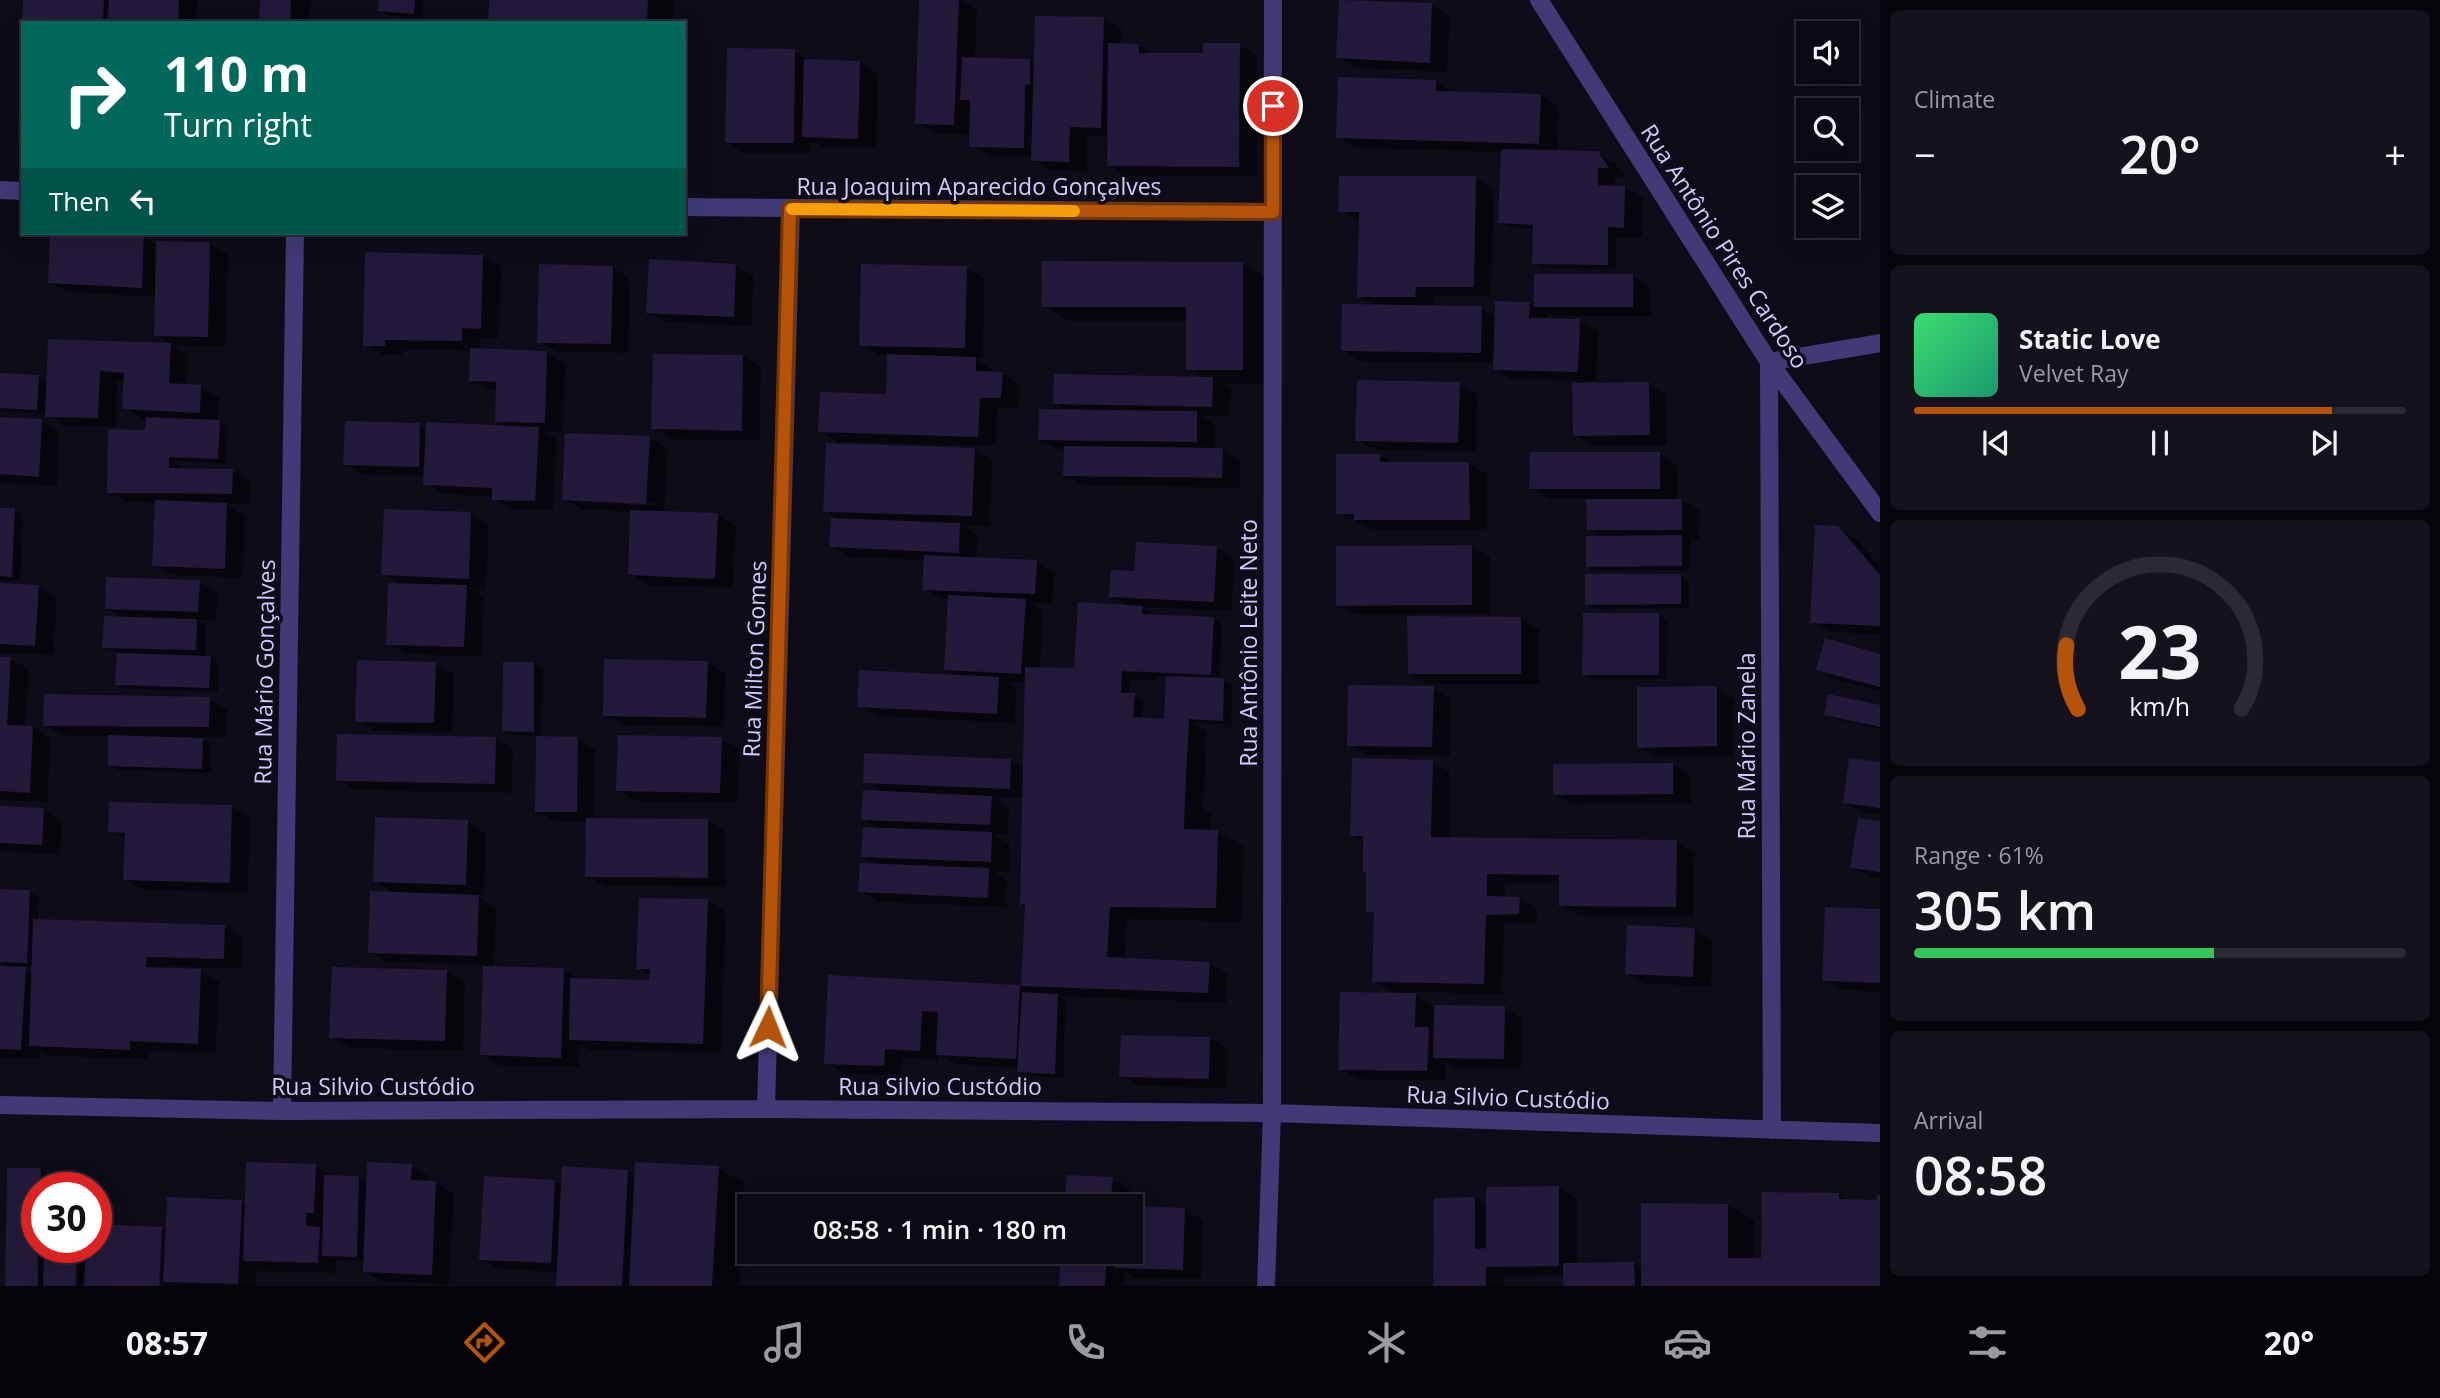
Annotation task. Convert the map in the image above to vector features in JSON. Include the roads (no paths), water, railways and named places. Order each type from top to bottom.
[{"type":"street","name":"Rua Antônio Leite Neto","points":[[1266,1286],[1272,1113],[1273,0]]},
{"type":"street","name":"Rua Antônio Pires Cardoso","points":[[1539,0],[1769,362],[1880,513]]},
{"type":"street","points":[[0,190],[21,191]]},
{"type":"street","name":"Rua Joaquim Aparecido Gonçalves","points":[[686,207],[1273,212]]},
{"type":"street","name":"Rua Milton Gomes","points":[[766,1109],[790,209]]},
{"type":"street","name":"Rua Mário Gonçalves","points":[[282,1111],[295,235]]},
{"type":"street","points":[[1769,362],[1880,343]]},
{"type":"street","name":"Rua Mário Zanela","points":[[1769,362],[1772,1130]]},
{"type":"street","name":"Rua Silvio Custódio","points":[[0,1105],[282,1111],[766,1109],[1272,1113],[1880,1133]]}]
